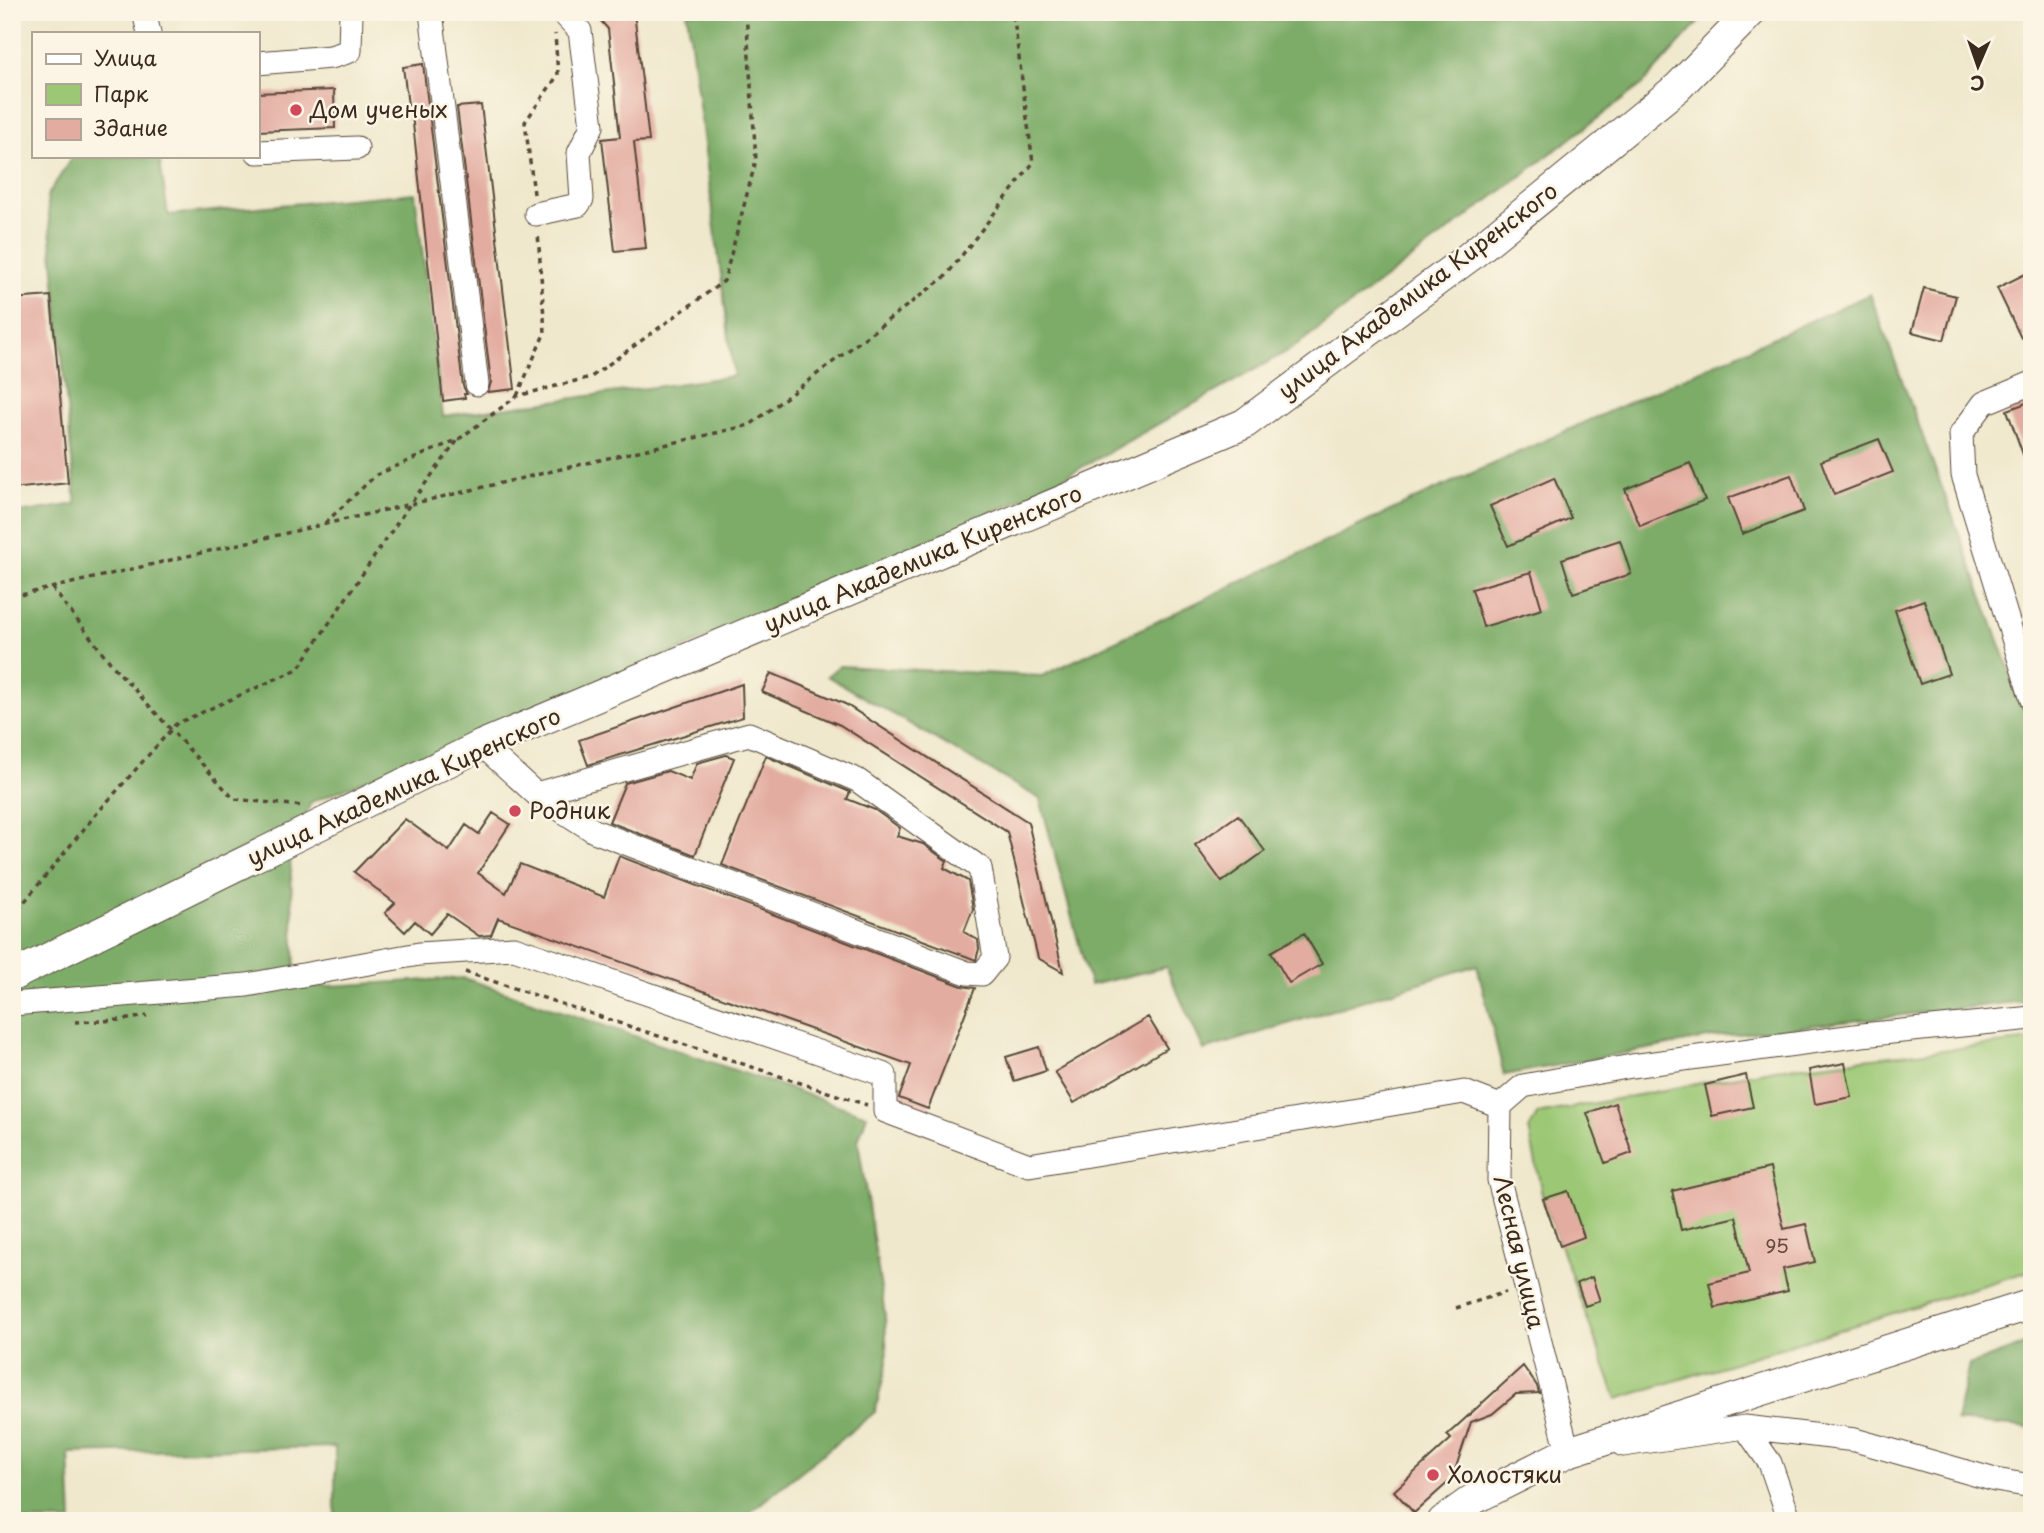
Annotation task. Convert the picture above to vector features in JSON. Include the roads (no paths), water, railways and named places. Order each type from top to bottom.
[{"type":"main road","name":"улица Академика Киренского","points":[[12,976],[482,746],[1244,424],[1480,248],[1678,86],[1751,12]]},
{"type":"main road","points":[[1443,1521],[1472,1500],[1568,1452],[2032,1304]]},
{"type":"street","points":[[144,12],[149,32]]},
{"type":"street","points":[[259,63],[331,57],[350,51],[351,12]]},
{"type":"street","points":[[431,12],[477,384]]},
{"type":"street","points":[[536,214],[578,205],[582,199],[579,153],[592,126],[580,31],[562,12]]},
{"type":"street","points":[[259,152],[357,148]]},
{"type":"street","points":[[2032,383],[1984,403],[1961,434],[1963,475],[2032,700]]},
{"type":"street","points":[[482,746],[536,794],[594,831],[967,973],[982,974],[995,958],[980,868],[858,780],[748,734],[536,794]]},
{"type":"street","points":[[12,1004],[247,985],[419,954],[514,948],[885,1075],[886,1111],[1029,1165],[1464,1092],[1500,1107],[1523,1086],[1632,1066],[1862,1035],[2032,1018]]},
{"type":"street","name":"Лесная улица","points":[[1500,1107],[1499,1180],[1568,1452]]},
{"type":"street","points":[[1568,1452],[1745,1427],[1855,1440],[1995,1480],[2032,1486]]},
{"type":"street","points":[[1745,1427],[1770,1463],[1790,1521]]},
{"type":"place","name":"Дом ученых","points":[[296,110]]},
{"type":"place","name":"Родник","points":[[515,811]]},
{"type":"place","name":"Холостяки","points":[[1433,1475]]}]
